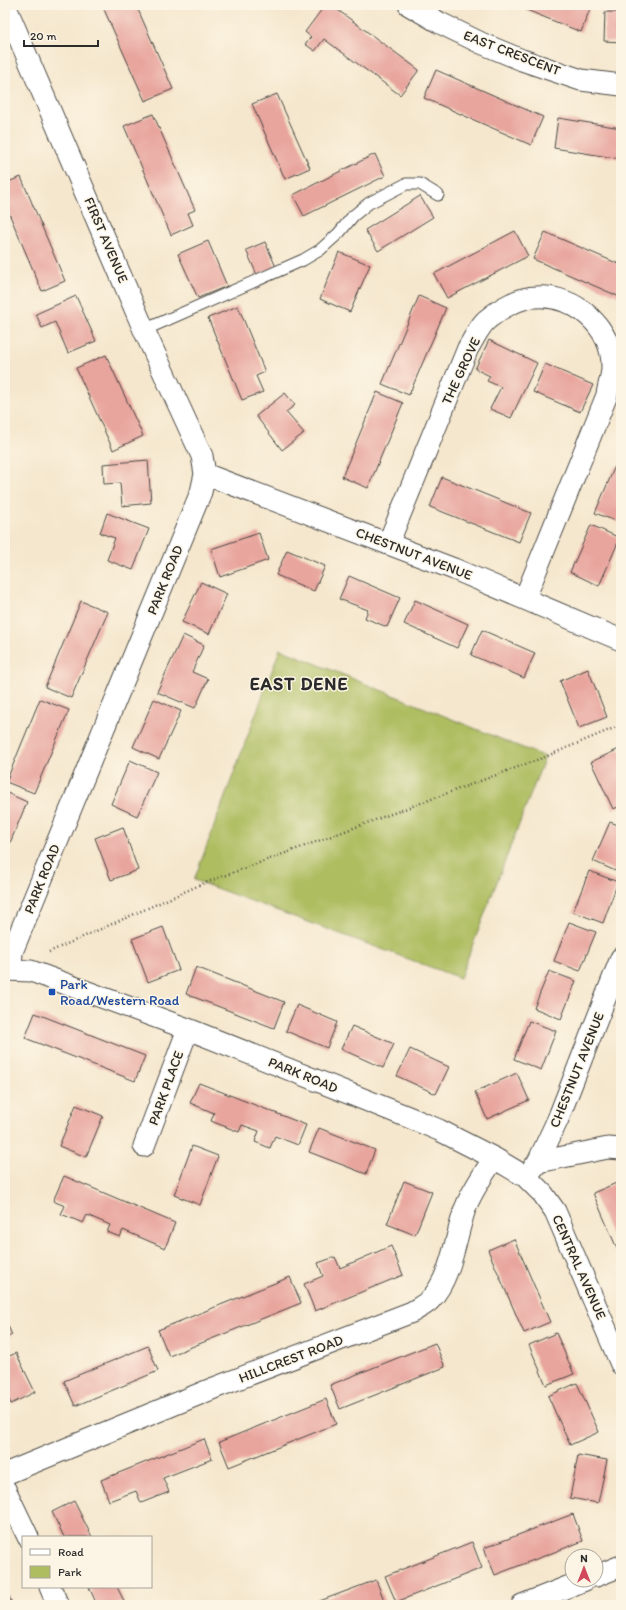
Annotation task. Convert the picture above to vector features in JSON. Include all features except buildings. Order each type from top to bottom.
[{"type":"street","name":"EAST CRESCENT","points":[[409,5],[481,44],[522,60],[581,80],[621,85]]},
{"type":"street","name":"FIRST AVENUE","points":[[5,6],[144,330],[202,456],[205,474]]},
{"type":"street","name":"THE GROVE","points":[[388,544],[468,348],[488,319],[512,304],[535,296],[557,299],[578,307],[595,322],[607,342],[612,367],[607,395],[525,598]]},
{"type":"street","name":"CHESTNUT AVENUE","points":[[205,474],[525,598],[621,640]]},
{"type":"street","name":"PARK ROAD","points":[[205,474],[198,499],[12,952],[8,970],[31,971],[188,1029],[439,1130],[494,1158],[526,1178]]},
{"type":"street","name":"CHESTNUT AVENUE","points":[[526,1178],[538,1162],[558,1119],[621,958]]},
{"type":"street","name":"PARK PLACE","points":[[144,1146],[188,1029]]},
{"type":"street","points":[[538,1162],[608,1148],[621,1149]]},
{"type":"street","name":"HILLCREST ROAD","points":[[5,1474],[214,1388],[412,1312],[429,1301],[439,1289],[448,1268],[466,1207],[494,1158]]},
{"type":"street","name":"CENTRAL AVENUE","points":[[526,1178],[543,1194],[554,1212],[621,1364]]},
{"type":"street","points":[[5,1489],[28,1536]]},
{"type":"street","points":[[604,1573],[621,1566]]},
{"type":"street","points":[[50,1588],[58,1605]]},
{"type":"street","points":[[522,1605],[565,1588]]},
{"type":"lane","points":[[144,330],[303,260],[320,250],[339,233],[353,216],[369,203],[406,184],[420,184],[438,195]]},
{"type":"path","points":[[46,954],[202,884],[545,757],[621,725]]},
{"type":"green space","points":[[280,649],[545,757],[460,978],[194,880]]},
{"type":"place","name":"Park Road/Western Road","points":[[52,992]]},
{"type":"district","name":"EAST DENE","points":[[299,684]]}]
